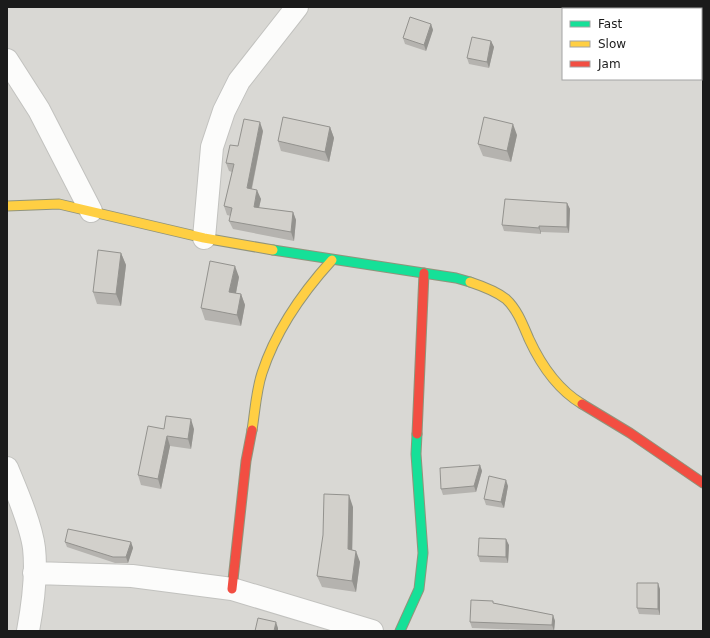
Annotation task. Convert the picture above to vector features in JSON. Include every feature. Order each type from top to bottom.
[{"type":"street","points":[[204,238],[212,147],[224,112],[239,82],[297,7]]},
{"type":"street","points":[[7,60],[39,110],[91,211]]},
{"type":"street","points":[[7,206],[59,204],[204,238],[332,260],[456,278],[478,285],[506,299],[518,315],[534,350],[556,384],[572,398],[630,433],[703,483]]},
{"type":"street","points":[[232,589],[246,461],[262,374],[279,333],[308,287],[332,260]]},
{"type":"street","points":[[400,631],[419,589],[423,553],[416,454],[424,273]]},
{"type":"street","points":[[7,468],[20,498],[34,547],[34,598],[28,631]]},
{"type":"street","points":[[34,573],[132,576],[232,589],[372,631]]},
{"type":"shaded area","points":[[7,7],[703,7],[703,631],[7,631]]},
{"type":"building","points":[[410,17],[431,24],[424,45],[403,38]]},
{"type":"building","points":[[472,37],[491,41],[487,62],[467,58]]},
{"type":"building","points":[[283,117],[330,127],[325,152],[278,141]]},
{"type":"building","points":[[484,117],[513,124],[507,151],[478,144]]},
{"type":"building","points":[[244,119],[260,122],[247,188],[257,190],[254,207],[293,212],[291,232],[229,221],[232,208],[224,206],[234,164],[226,163],[230,145],[238,146]]},
{"type":"building","points":[[505,199],[567,203],[567,227],[539,226],[539,228],[502,225]]},
{"type":"building","points":[[98,250],[121,253],[116,294],[93,292]]},
{"type":"building","points":[[210,261],[235,266],[229,292],[241,294],[237,315],[201,308]]},
{"type":"building","points":[[166,416],[191,419],[188,439],[167,436],[158,479],[138,475],[148,426],[164,429]]},
{"type":"building","points":[[480,465],[474,486],[441,489],[440,468]]},
{"type":"building","points":[[489,476],[506,480],[501,502],[484,499]]},
{"type":"building","points":[[324,494],[349,495],[348,549],[356,551],[352,581],[317,576],[323,535]]},
{"type":"building","points":[[68,529],[131,542],[126,557],[113,557],[65,542]]},
{"type":"building","points":[[479,538],[506,539],[506,557],[478,556]]},
{"type":"building","points":[[637,583],[658,583],[658,609],[637,608]]},
{"type":"building","points":[[471,600],[493,601],[493,603],[553,615],[552,625],[470,622]]},
{"type":"building","points":[[258,618],[276,622],[274,631],[255,631]]},
{"type":"traffic: fast","points":[[273,250],[456,278],[470,282]]},
{"type":"traffic: fast","points":[[400,631],[419,589],[423,553],[416,454],[417,434]]},
{"type":"traffic: slow","points":[[7,206],[59,204],[204,238],[273,250]]},
{"type":"traffic: slow","points":[[252,430],[257,394],[262,373],[282,327],[300,299],[332,260]]},
{"type":"traffic: slow","points":[[470,282],[493,291],[510,303],[544,367],[557,384],[582,404]]},
{"type":"traffic: jam","points":[[417,434],[424,273]]},
{"type":"traffic: jam","points":[[582,404],[630,433],[703,483]]},
{"type":"traffic: jam","points":[[232,589],[246,461],[252,430]]}]
